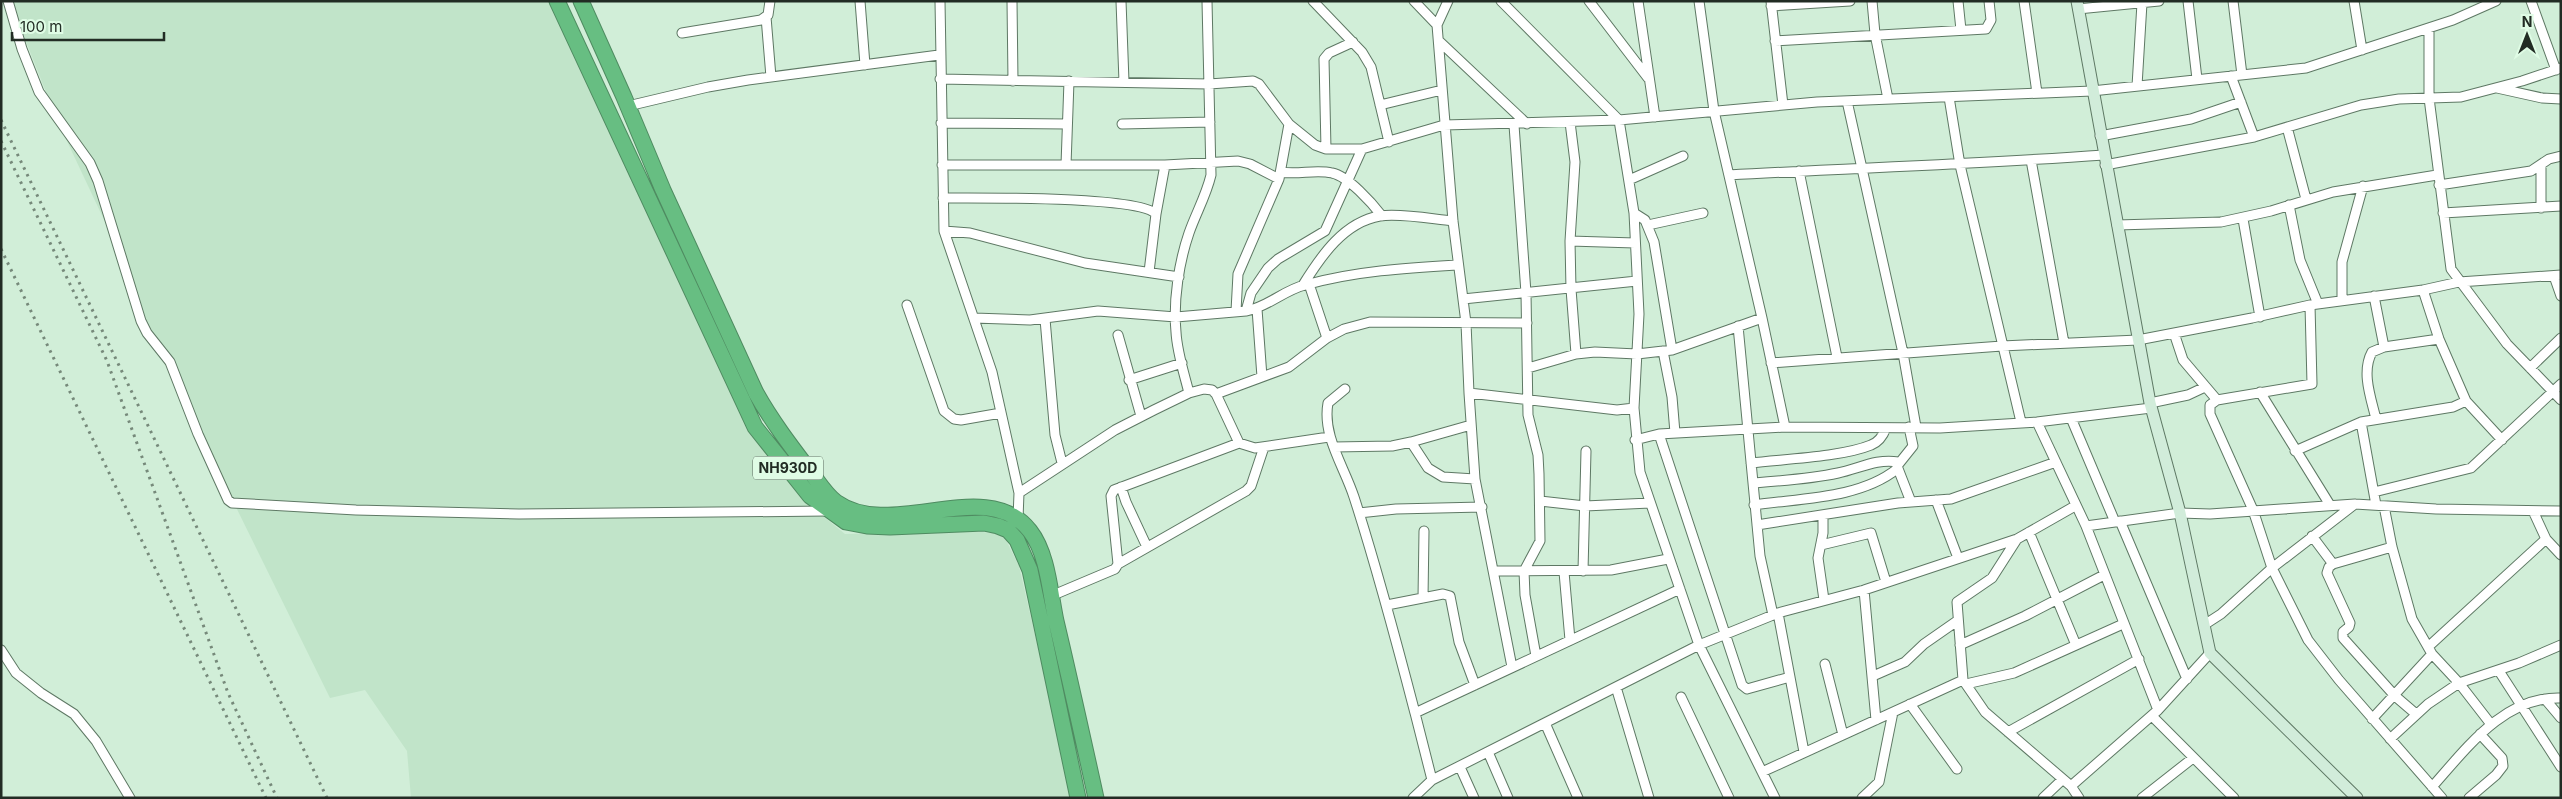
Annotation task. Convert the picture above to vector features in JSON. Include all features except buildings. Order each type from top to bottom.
[{"type":"highway","name":"NH930D","points":[[557,1],[755,427],[810,496],[846,522],[866,526],[890,527],[984,523],[1013,524],[1030,531],[1040,548],[1096,798]]},
{"type":"highway","name":"NH930D","points":[[581,1],[667,199],[756,393],[771,420],[827,494],[850,509],[873,515],[889,516],[991,507],[1008,512],[1030,570],[1078,798]]},
{"type":"street","points":[[8,1],[22,49],[39,92],[94,171],[141,321],[147,333],[170,362],[198,434],[228,500],[232,503],[356,510],[519,514],[827,510]]},
{"type":"street","points":[[682,33],[760,20],[766,17],[770,10],[770,1]]},
{"type":"street","points":[[860,1],[865,65]]},
{"type":"street","points":[[940,1],[939,55],[944,230],[992,372],[1018,493],[1013,524]]},
{"type":"street","points":[[1012,1],[1013,80]]},
{"type":"street","points":[[1121,1],[1124,82]]},
{"type":"street","points":[[1189,393],[1176,333],[1176,317],[1179,277],[1189,234],[1206,196],[1212,161],[1207,1]]},
{"type":"street","points":[[1314,1],[1353,42],[1371,67],[1389,142]]},
{"type":"street","points":[[1414,1],[1437,25]]},
{"type":"street","points":[[1448,1],[1437,25],[1457,265],[1466,323],[1468,393],[1475,479],[1495,571],[1512,668]]},
{"type":"street","points":[[1500,1],[1619,120],[1634,213],[1637,281],[1637,354],[1634,408],[1635,440],[1640,472],[1668,559],[1699,645],[1775,798]]},
{"type":"street","points":[[1589,1],[1650,80]]},
{"type":"street","points":[[1638,1],[1655,116]]},
{"type":"street","points":[[1699,1],[1714,111],[1785,426]]},
{"type":"street","points":[[1782,105],[1771,4],[1850,1]]},
{"type":"street","points":[[1872,1],[1875,34],[1888,99]]},
{"type":"street","points":[[1958,1],[1961,30]]},
{"type":"street","points":[[1775,41],[1986,29],[1990,25],[1989,1]]},
{"type":"street","points":[[2024,1],[2037,93]]},
{"type":"street","points":[[2158,1],[2077,5],[2150,405],[2180,513],[2210,653],[2357,798]]},
{"type":"street","points":[[2188,1],[2197,79]]},
{"type":"street","points":[[2233,1],[2242,75]]},
{"type":"street","points":[[2354,1],[2362,50]]},
{"type":"street","points":[[940,79],[1209,84],[1253,81],[1259,84],[1289,124],[1315,145],[1326,149],[1362,149],[1444,125],[1514,125],[1619,120],[1847,101],[2092,91],[2306,68],[2429,28],[2496,1]]},
{"type":"street","points":[[1729,175],[2031,160],[2104,160],[2254,137],[2361,105],[2399,99],[2461,97],[2558,69],[2531,1]]},
{"type":"street","points":[[2137,86],[2146,2]]},
{"type":"street","points":[[766,17],[771,77]]},
{"type":"street","points":[[2429,28],[2429,98],[2450,269],[2507,344],[2561,400]]},
{"type":"street","points":[[1439,41],[1527,124]]},
{"type":"street","points":[[1326,149],[1324,59],[1329,53],[1353,42]]},
{"type":"street","points":[[628,106],[708,87],[939,55]]},
{"type":"street","points":[[2231,76],[2254,137]]},
{"type":"street","points":[[1066,165],[1069,81]]},
{"type":"street","points":[[2497,88],[2542,98],[2561,99]]},
{"type":"street","points":[[1380,105],[1442,90]]},
{"type":"street","points":[[1949,97],[1960,165],[2021,422]]},
{"type":"street","points":[[1754,505],[1840,493],[1866,487],[1885,478],[1898,466],[1913,446],[1903,353],[1847,101]]},
{"type":"street","points":[[2100,136],[2191,119],[2241,102]]},
{"type":"street","points":[[1122,124],[1210,122]]},
{"type":"street","points":[[1570,122],[1574,162],[1570,241],[1571,288],[1576,354]]},
{"type":"street","points":[[941,123],[1068,124]]},
{"type":"street","points":[[1241,311],[1238,274],[1280,175],[1289,124]]},
{"type":"street","points":[[1514,125],[1526,293],[1528,415],[1538,455],[1540,501],[1540,541],[1524,571],[1525,595],[1536,656]]},
{"type":"street","points":[[2287,127],[2306,200]]},
{"type":"street","points":[[1241,311],[1251,292],[1268,268],[1278,259],[1325,231],[1362,149]]},
{"type":"street","points":[[1628,180],[1683,156]]},
{"type":"street","points":[[2439,185],[2525,173],[2549,159],[2561,156]]},
{"type":"street","points":[[2031,160],[2064,343]]},
{"type":"street","points":[[942,165],[1165,165],[1212,161],[1244,162],[1280,175],[1333,173],[1368,199],[1382,216]]},
{"type":"street","points":[[1149,272],[1156,214],[1165,165]]},
{"type":"street","points":[[2541,165],[2541,208]]},
{"type":"street","points":[[1799,171],[1836,357]]},
{"type":"street","points":[[2117,225],[2222,222],[2363,186],[2437,175]]},
{"type":"street","points":[[2342,300],[2342,262],[2363,186]]},
{"type":"street","points":[[943,198],[1076,200],[1128,205],[1153,210],[1156,214]]},
{"type":"street","points":[[2289,205],[2300,260],[2314,305],[2312,384],[2216,400],[2210,405],[2210,414],[2253,510],[2272,568],[2308,640],[2372,719],[2442,798]]},
{"type":"street","points":[[2443,213],[2561,206]]},
{"type":"street","points":[[1634,213],[1648,225],[1654,242],[1668,350],[1675,434]]},
{"type":"street","points":[[1648,225],[1703,213]]},
{"type":"street","points":[[1327,338],[1306,284],[1313,268],[1340,235],[1358,224],[1382,216],[1453,221]]},
{"type":"street","points":[[2243,218],[2260,316]]},
{"type":"street","points":[[944,230],[970,233],[1085,263],[1179,277]]},
{"type":"street","points":[[1570,241],[1635,243]]},
{"type":"street","points":[[974,318],[1045,319],[1098,311],[1176,317],[1241,311],[1257,309],[1306,284],[1384,270],[1457,265]]},
{"type":"street","points":[[1771,363],[2002,346],[2138,340],[2314,305],[2423,290],[2458,282],[2558,275],[2561,296]]},
{"type":"street","points":[[1463,299],[1637,281]]},
{"type":"street","points":[[2423,290],[2439,339],[2466,401],[2502,440]]},
{"type":"street","points":[[2374,296],[2384,347]]},
{"type":"street","points":[[907,305],[944,411],[954,419],[961,420],[1001,413]]},
{"type":"street","points":[[1257,309],[1262,377]]},
{"type":"street","points":[[1528,368],[1576,354],[1595,352],[1637,354],[1668,350],[1762,318]]},
{"type":"street","points":[[1045,319],[1055,435],[1062,463]]},
{"type":"street","points":[[1216,394],[1289,367],[1327,338],[1344,329],[1370,322],[1527,323]]},
{"type":"street","points":[[1738,326],[1760,556],[1790,677],[1804,752]]},
{"type":"street","points":[[2174,333],[2183,360],[2216,400]]},
{"type":"street","points":[[1118,335],[1129,380],[1141,416]]},
{"type":"street","points":[[2530,368],[2561,338]]},
{"type":"street","points":[[2376,419],[2366,366],[2372,352],[2384,347],[2439,339]]},
{"type":"street","points":[[1129,380],[1182,363]]},
{"type":"street","points":[[2374,492],[2465,470],[2477,463],[2561,384]]},
{"type":"street","points":[[1635,440],[1659,434],[1785,426],[1940,428],[2038,422],[2150,405],[2188,395],[2205,387]]},
{"type":"street","points":[[1018,493],[1062,463],[1141,416],[1189,393],[1204,389],[1212,390],[1216,394],[1239,443]]},
{"type":"street","points":[[1345,389],[1328,403],[1329,437],[1359,513],[1387,605],[1432,780]]},
{"type":"street","points":[[2260,392],[2330,505]]},
{"type":"street","points":[[1468,393],[1617,410],[1634,408]]},
{"type":"street","points":[[2295,450],[2361,422],[2453,407],[2466,401]]},
{"type":"street","points":[[2071,418],[2187,680]]},
{"type":"street","points":[[2038,422],[2075,506],[2086,526],[2123,624],[2139,659],[2155,713],[2193,758],[2234,798]]},
{"type":"street","points":[[2361,422],[2374,492],[2380,506],[2412,619],[2430,650],[2490,723]]},
{"type":"street","points":[[1334,447],[1392,446],[1471,425]]},
{"type":"street","points":[[1751,463],[1820,455],[1871,445],[1882,437],[1886,428]]},
{"type":"street","points":[[1659,434],[1744,688],[1790,677]]},
{"type":"street","points":[[1118,564],[1111,496],[1114,490],[1239,443],[1256,448],[1329,437]]},
{"type":"street","points":[[1412,442],[1428,468],[1443,476],[1475,479]]},
{"type":"street","points":[[1051,596],[1115,569],[1118,564],[1246,491],[1251,486],[1264,447]]},
{"type":"street","points":[[1583,571],[1586,451]]},
{"type":"street","points":[[1753,483],[1795,480],[1839,473],[1884,460],[1898,466],[1911,502]]},
{"type":"street","points":[[1757,525],[1962,496],[2056,462]]},
{"type":"street","points":[[1122,487],[1147,547]]},
{"type":"street","points":[[1936,500],[1958,558]]},
{"type":"street","points":[[1540,501],[1585,506],[1650,503]]},
{"type":"street","points":[[2204,625],[2222,614],[2272,568],[2356,504]]},
{"type":"street","points":[[2086,526],[2180,513],[2210,514],[2356,504],[2534,513],[2561,511]]},
{"type":"street","points":[[1413,798],[1432,780],[1699,645],[1775,614],[1864,590],[2017,539],[2075,506]]},
{"type":"street","points":[[1359,513],[1396,509],[1482,507]]},
{"type":"street","points":[[2534,513],[2546,539],[2561,555]]},
{"type":"street","points":[[1823,515],[1819,572],[1824,600]]},
{"type":"street","points":[[1423,598],[1424,531]]},
{"type":"street","points":[[2029,532],[2076,645]]},
{"type":"street","points":[[1821,546],[1871,533],[1886,582]]},
{"type":"street","points":[[2312,536],[2333,564]]},
{"type":"street","points":[[2017,539],[1992,578],[1960,598],[1956,608],[1964,682],[1985,712],[2071,786],[2079,798]]},
{"type":"street","points":[[2372,719],[2395,696],[2430,650],[2546,539]]},
{"type":"street","points":[[2392,547],[2333,564],[2329,567],[2327,573],[2350,625],[2343,632],[2344,638],[2395,696],[2416,714]]},
{"type":"street","points":[[1495,571],[1583,571],[1636,567],[1668,559]]},
{"type":"street","points":[[1564,572],[1570,640]]},
{"type":"street","points":[[1960,645],[2104,575]]},
{"type":"street","points":[[1415,713],[1680,589]]},
{"type":"street","points":[[1864,590],[1876,720]]},
{"type":"street","points":[[1387,605],[1443,594],[1450,596],[1459,642],[1475,685]]},
{"type":"street","points":[[1872,676],[1905,662],[1924,644],[1957,620]]},
{"type":"street","points":[[1762,772],[1910,704],[1964,682],[2014,673],[2123,624]]},
{"type":"street","points":[[2390,739],[2443,692],[2459,683],[2498,671],[2561,645]]},
{"type":"street","points":[[1,650],[16,673],[41,693],[74,714],[96,741],[130,798]]},
{"type":"street","points":[[2071,786],[2155,713],[2210,653]]},
{"type":"street","points":[[2008,732],[2139,659]]},
{"type":"street","points":[[1825,664],[1843,735]]},
{"type":"street","points":[[2498,671],[2561,767]]},
{"type":"street","points":[[1616,687],[1649,798]]},
{"type":"street","points":[[1681,697],[1729,798]]},
{"type":"street","points":[[2432,787],[2490,723],[2522,707],[2545,699],[2561,698]]},
{"type":"street","points":[[2545,699],[2561,718]]},
{"type":"street","points":[[1910,704],[1957,769]]},
{"type":"street","points":[[1862,798],[1879,782],[1893,712]]},
{"type":"street","points":[[1545,723],[1578,798]]},
{"type":"street","points":[[2469,798],[2496,776],[2503,766],[2502,758],[2480,734]]},
{"type":"street","points":[[1488,752],[1508,798]]},
{"type":"street","points":[[2142,798],[2193,758]]},
{"type":"street","points":[[1460,766],[1474,798]]},
{"type":"street","points":[[2043,798],[2063,779]]},
{"type":"shaded area","points":[[10,1],[557,1],[739,398],[806,502],[845,534],[972,531],[1003,534],[1019,566],[1073,798],[411,798],[407,751],[365,690],[330,698],[131,294],[114,241],[57,120]]},
{"type":"railway","points":[[1,120],[327,798]]},
{"type":"railway","points":[[1,141],[107,361],[228,693],[277,798]]},
{"type":"railway","points":[[1,249],[266,798]]}]
